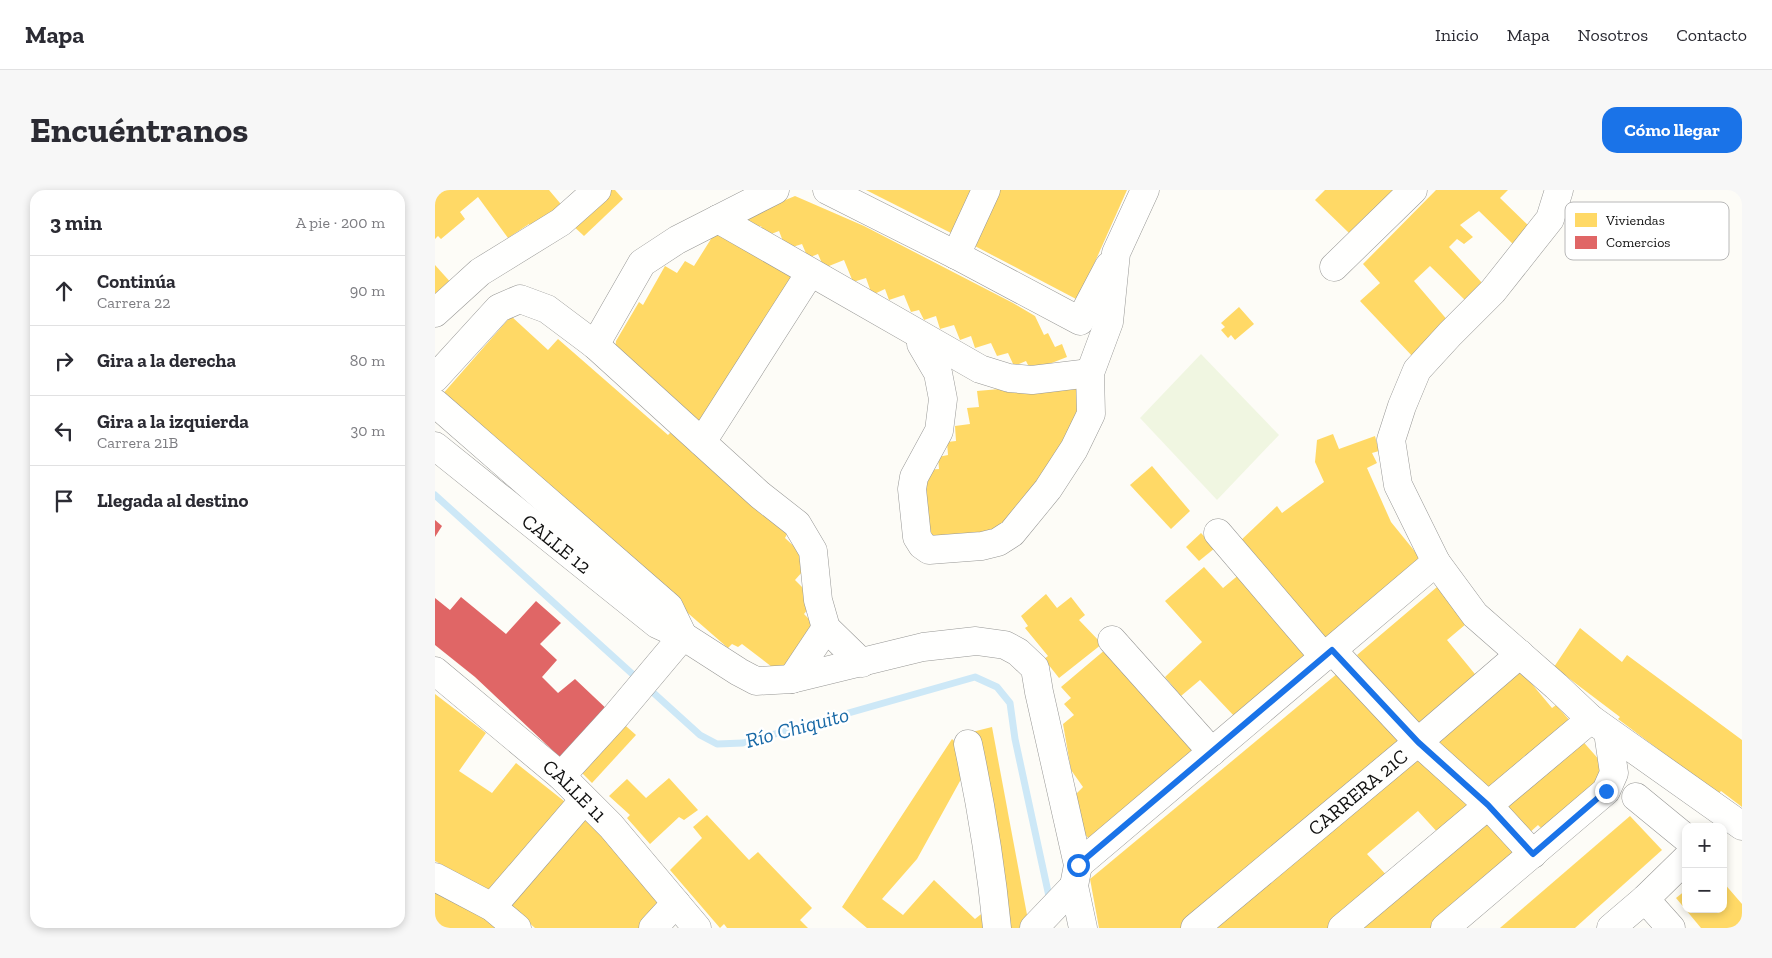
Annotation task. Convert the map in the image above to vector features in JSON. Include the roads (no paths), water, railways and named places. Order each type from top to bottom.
[{"type":"street","points":[[435,313],[480,272],[561,222],[597,190]]},
{"type":"street","points":[[595,345],[642,263],[677,240],[775,190]]},
{"type":"street","points":[[827,190],[956,255],[1080,321],[1116,253],[1145,190]]},
{"type":"street","points":[[956,255],[986,190]]},
{"type":"street","points":[[1334,267],[1413,190]]},
{"type":"street","points":[[1559,190],[1550,218],[1493,291],[1417,370],[1402,406],[1391,440],[1398,485],[1435,562],[1475,615],[1600,726],[1742,826]]},
{"type":"street","points":[[718,219],[979,370],[1009,378],[1032,380],[1090,373]]},
{"type":"street","points":[[921,336],[921,344],[938,373],[943,399],[939,431],[914,477],[912,489],[917,537],[922,545],[929,550],[982,546],[998,542],[1012,533],[1048,489],[1074,450],[1091,414],[1090,373],[1109,322],[1116,253]]},
{"type":"street","points":[[703,442],[810,273]]},
{"type":"street","points":[[435,378],[499,308],[520,299],[547,309],[595,345],[760,495],[797,524],[813,551],[818,600],[826,628],[862,663]]},
{"type":"street","points":[[435,403],[669,607],[683,636],[615,717],[561,776]]},
{"type":"street","name":"CALLE 12","points":[[435,446],[657,624],[683,636],[756,681],[792,679],[923,647],[976,641],[1005,645],[1018,652],[1035,668],[1072,883],[1083,928]]},
{"type":"street","points":[[1217,533],[1328,653],[1418,742],[1488,805],[1533,854]]},
{"type":"street","points":[[1034,928],[1072,883],[1212,752],[1435,562]]},
{"type":"street","points":[[792,679],[826,628]]},
{"type":"street","points":[[1112,640],[1212,752]]},
{"type":"street","name":"CARRERA 21C","points":[[1195,928],[1418,742],[1520,654]]},
{"type":"street","name":"CALLE 11","points":[[435,671],[561,776],[611,826],[697,928]]},
{"type":"street","points":[[1342,928],[1488,805],[1600,726]]},
{"type":"street","points":[[1445,928],[1606,791],[1614,773],[1600,726]]},
{"type":"street","points":[[968,744],[993,891],[997,928]]},
{"type":"street","points":[[1636,797],[1682,835]]},
{"type":"street","points":[[492,906],[584,800]]},
{"type":"street","points":[[1611,928],[1645,899],[1682,863]]},
{"type":"street","points":[[435,877],[492,906],[517,928]]},
{"type":"street","points":[[1645,899],[1671,928]]},
{"type":"street","points":[[653,928],[676,903]]},
{"type":"waterway","name":"Río Chiquito","points":[[435,495],[639,680]]},
{"type":"waterway","name":"Río Chiquito","points":[[647,687],[700,735],[717,744],[743,743],[975,677],[997,687],[1010,703],[1015,739],[1050,901]]}]
